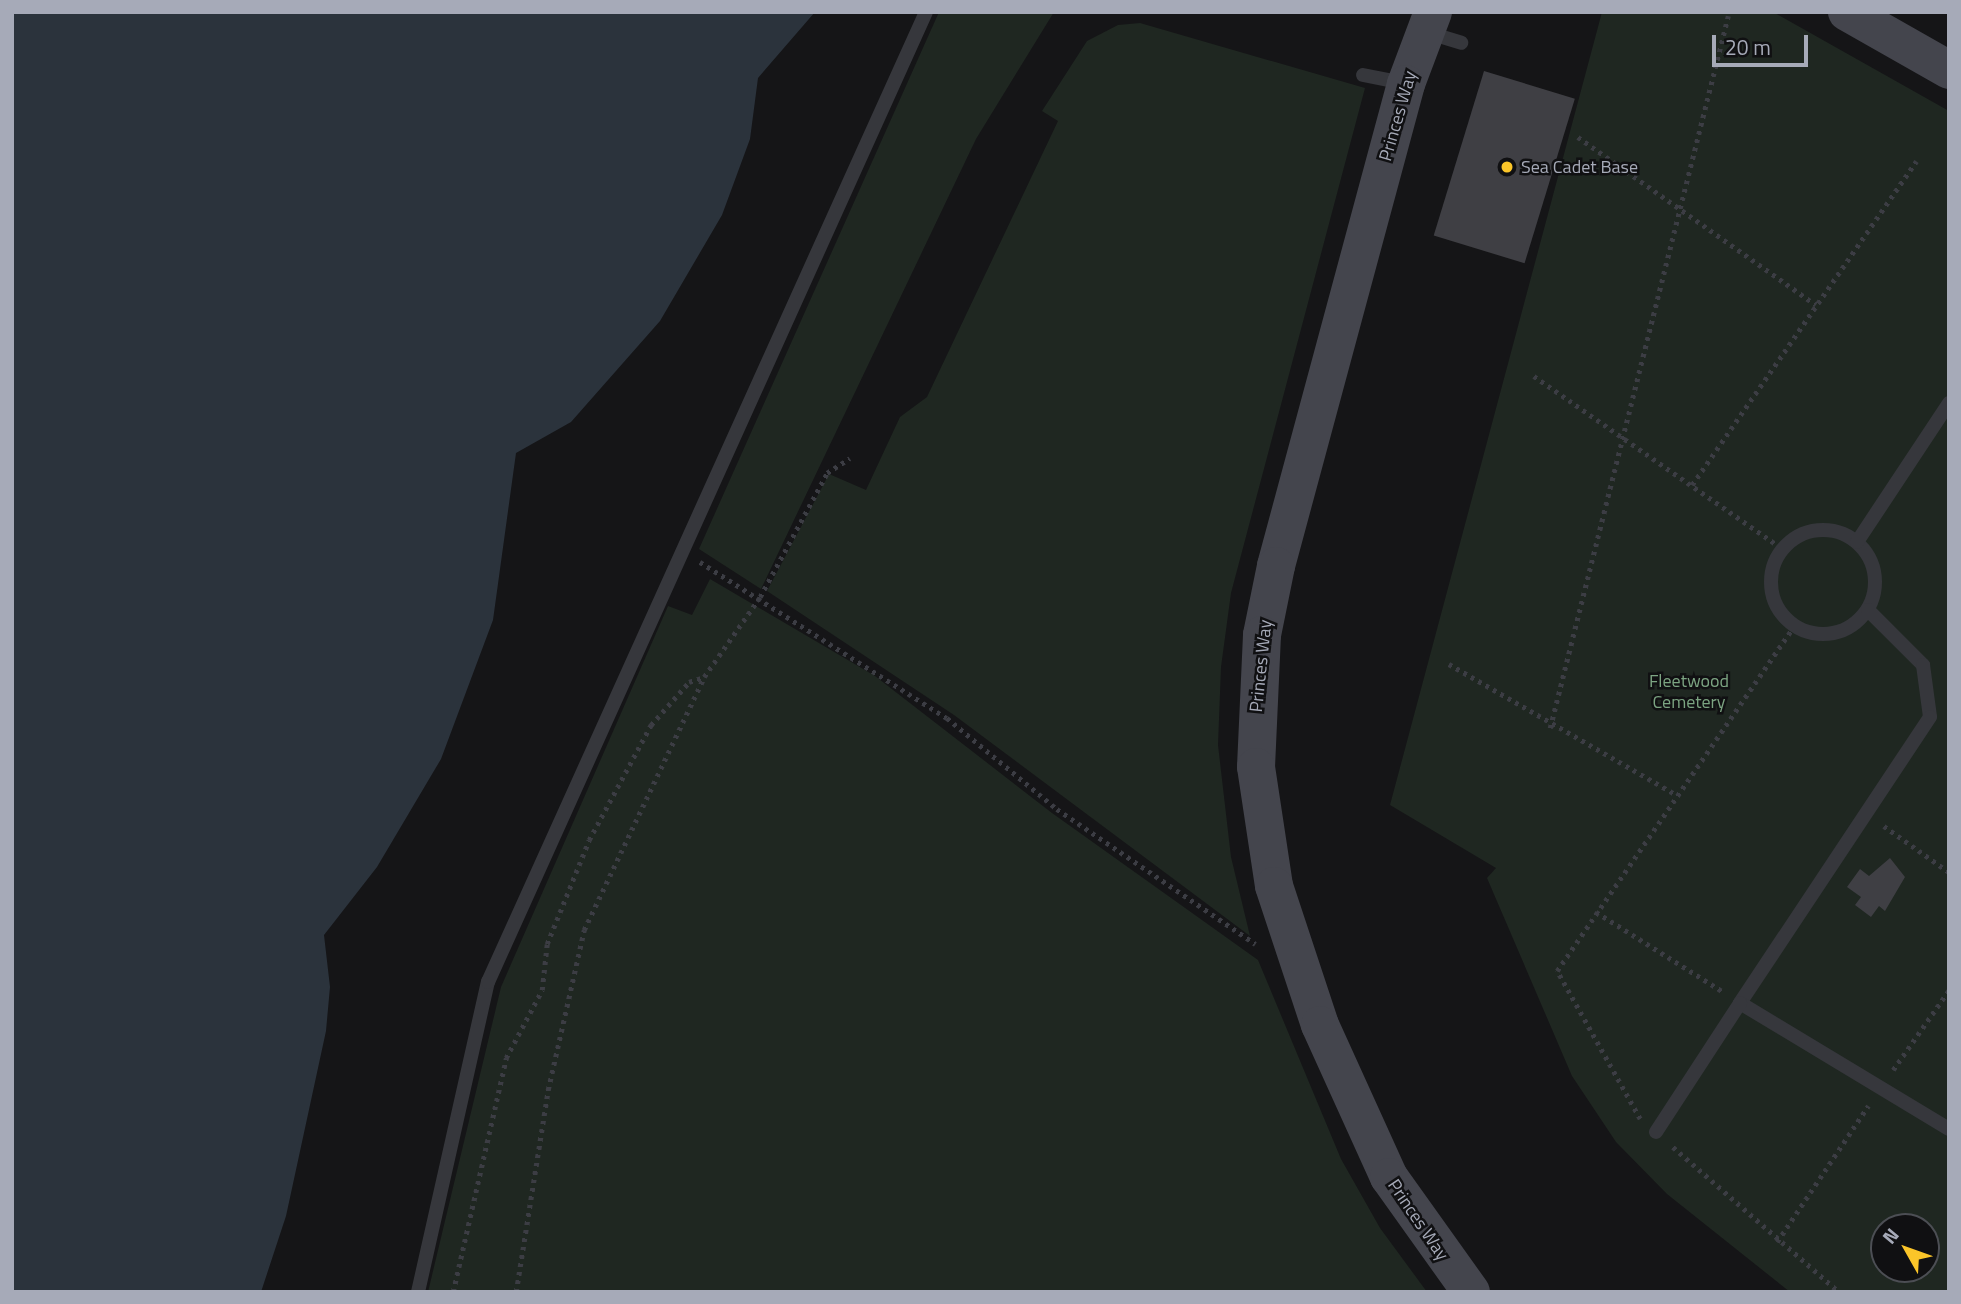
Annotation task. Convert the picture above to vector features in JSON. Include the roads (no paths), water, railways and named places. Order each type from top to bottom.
[{"type":"street","points":[[1847,12],[1949,70]]},
{"type":"street","name":"Princes Way","points":[[1429,22],[1406,84],[1262,635],[1256,766],[1261,822],[1288,935],[1320,1025],[1389,1177],[1471,1292]]},
{"type":"lane","points":[[418,1292],[488,982],[926,12]]},
{"type":"lane","points":[[1429,22],[1461,43]]},
{"type":"lane","points":[[1363,75],[1406,84]]},
{"type":"lane","points":[[1857,542],[1949,402]]},
{"type":"lane","points":[[1821,529],[1857,542],[1873,566],[1875,593],[1868,610],[1831,635],[1794,626],[1779,612],[1770,588],[1783,549],[1821,529]]},
{"type":"lane","points":[[1656,1132],[1930,717],[1932,703],[1923,665],[1868,610]]},
{"type":"lane","points":[[1740,1003],[1949,1129]]},
{"type":"place","name":"Sea Cadet Base","points":[[1507,167]]},
{"type":"park label","name":"Fleetwood Cemetery","points":[[1689,692]]}]
